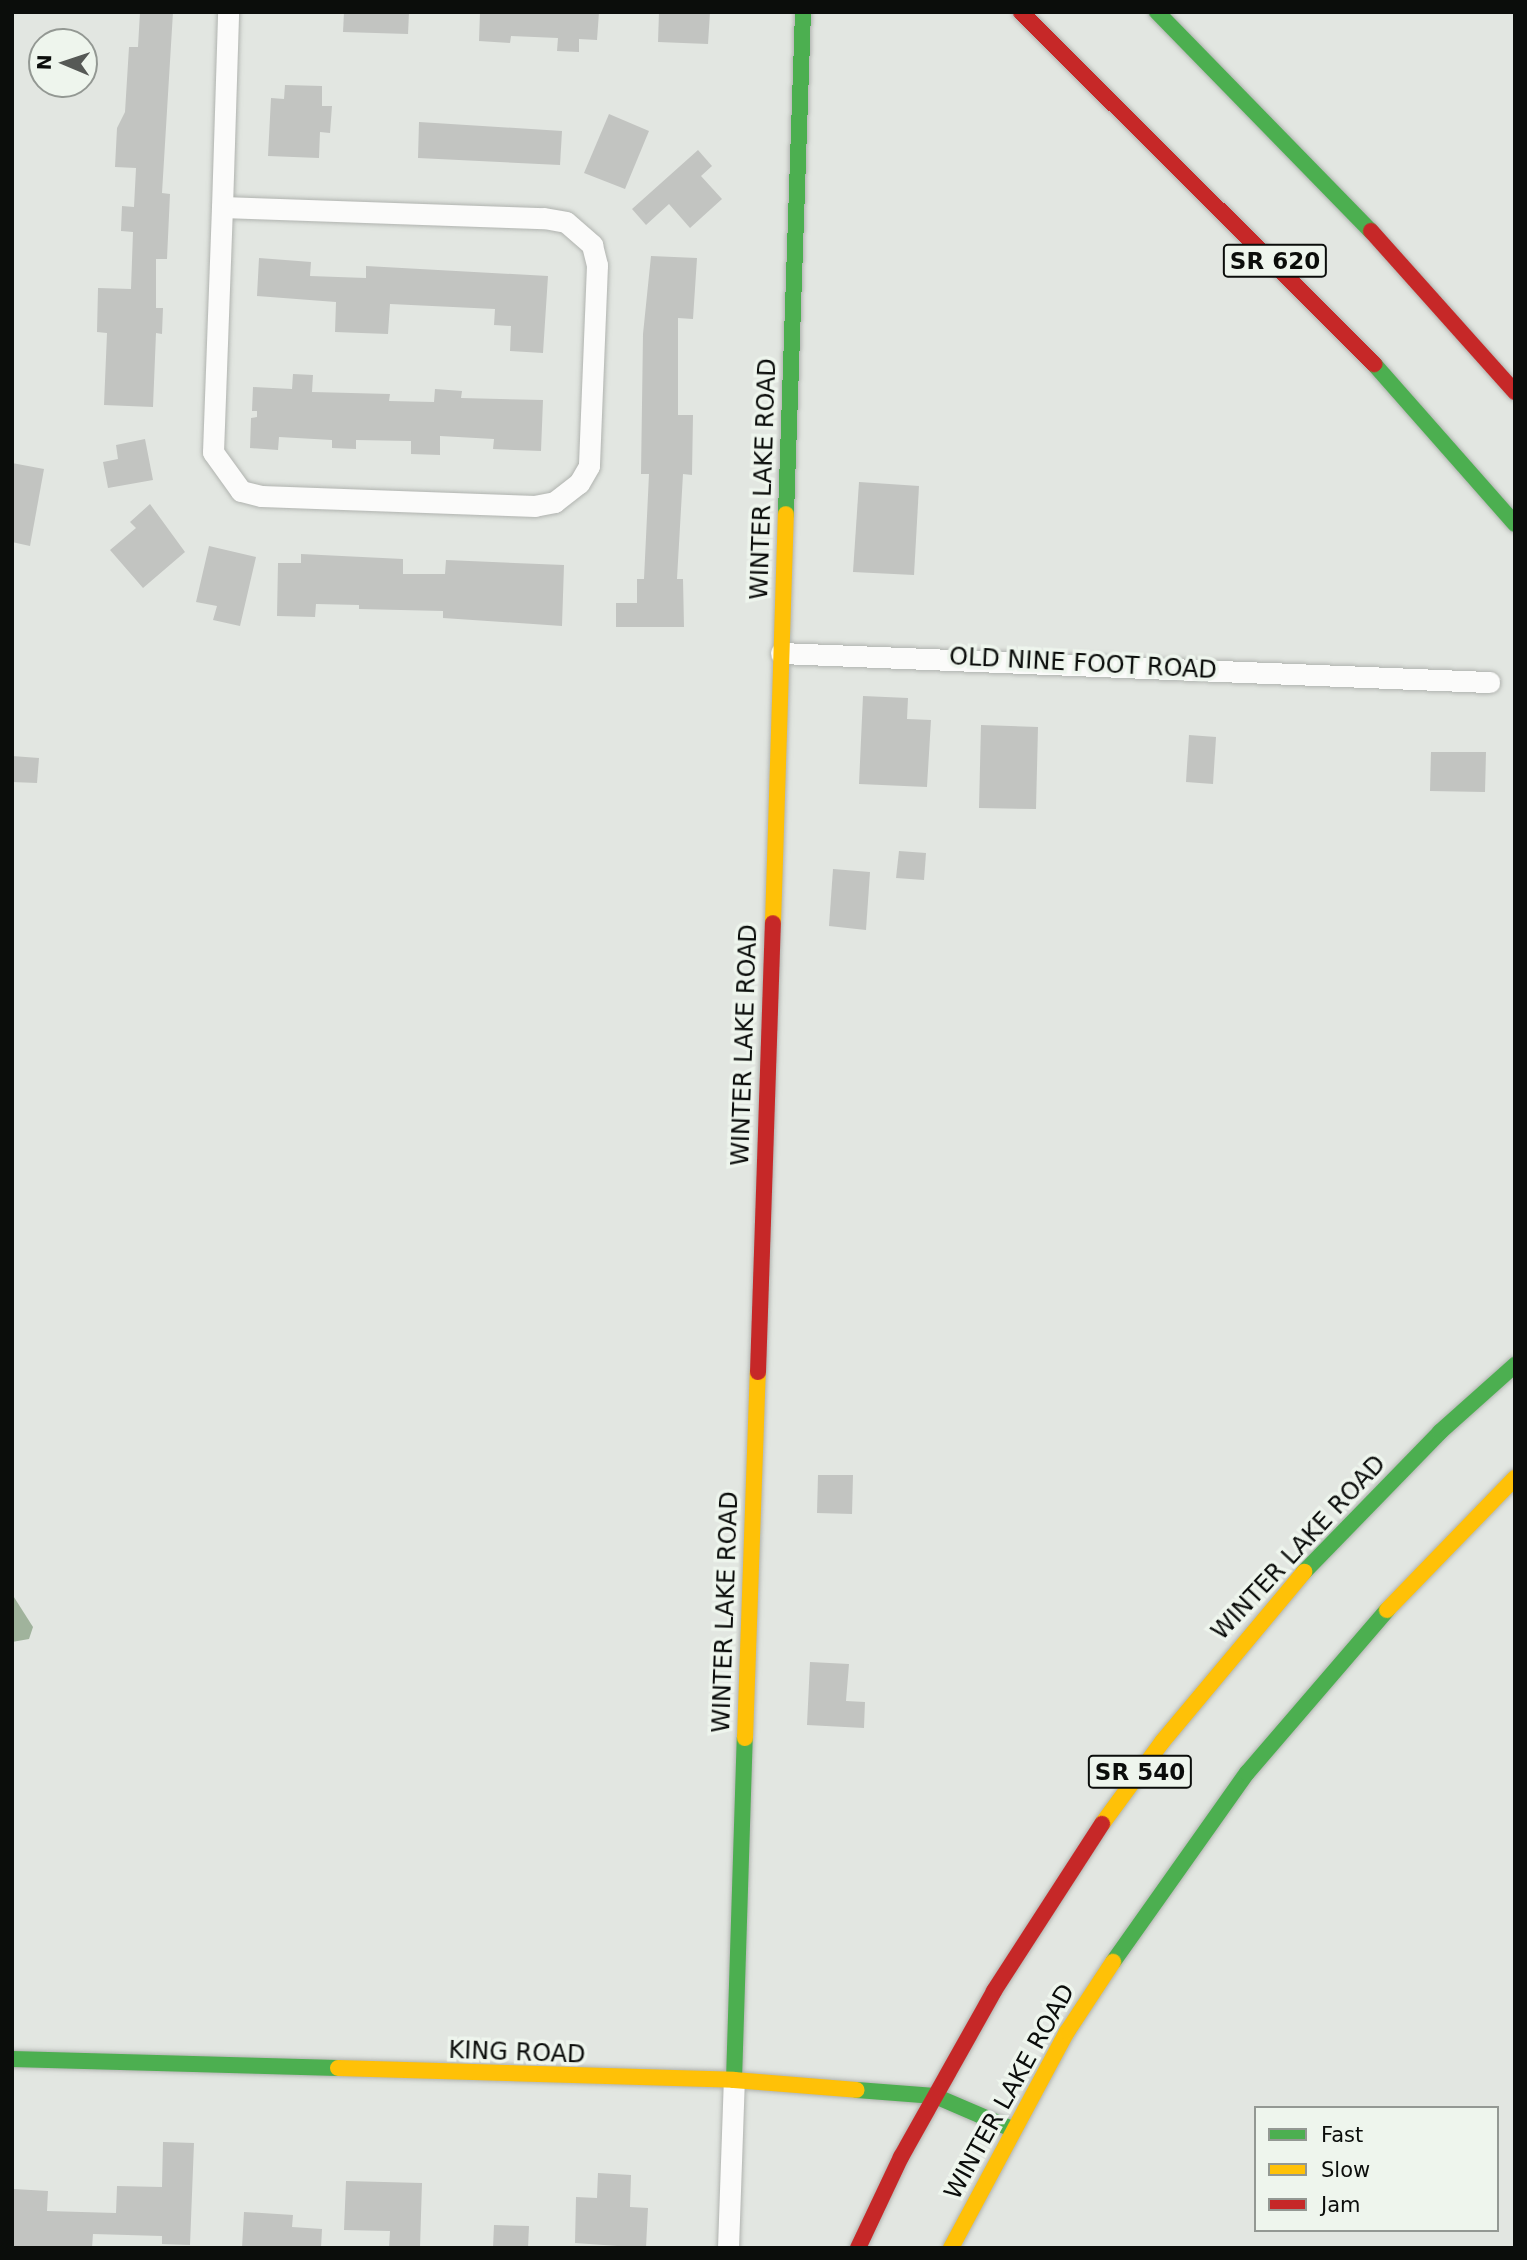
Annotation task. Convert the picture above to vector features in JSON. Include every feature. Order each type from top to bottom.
[{"type":"main road","name":"WINTER LAKE ROAD","points":[[733,2080],[803,12]]},
{"type":"main road","name":"SR 620","points":[[1021,12],[1344,332],[1515,524]]},
{"type":"main road","points":[[1157,12],[1373,233],[1515,391]]},
{"type":"main road","name":"WINTER LAKE ROAD","points":[[858,2248],[935,2096],[1042,1912],[1202,1691],[1366,1505],[1515,1365]]},
{"type":"main road","name":"WINTER LAKE ROAD","points":[[951,2248],[1013,2129],[1111,1963],[1247,1773],[1392,1602],[1515,1478]]},
{"type":"main road","name":"KING ROAD","points":[[12,2059],[733,2080],[935,2096],[1013,2129]]},
{"type":"street","points":[[222,206],[533,217],[566,222],[592,245],[597,265],[589,466],[579,483],[555,502],[535,506],[261,496],[241,491],[213,452],[228,12]]},
{"type":"street","name":"OLD NINE FOOT ROAD","points":[[781,653],[1489,681]]},
{"type":"street","points":[[728,2248],[733,2080]]},
{"type":"shaded area","points":[[12,1594],[33,1627],[29,1639],[12,1642]]},
{"type":"building","points":[[140,12],[173,12],[162,193],[170,194],[167,259],[156,259],[156,308],[163,308],[162,334],[156,333],[153,407],[104,405],[107,333],[97,332],[98,288],[131,289],[133,232],[121,231],[122,206],[134,207],[136,168],[115,167],[117,128],[125,112],[129,47],[138,47]]},
{"type":"building","points":[[344,12],[409,12],[408,34],[343,32]]},
{"type":"building","points":[[480,12],[599,12],[597,40],[579,39],[579,52],[557,51],[558,38],[511,36],[510,43],[479,41]]},
{"type":"building","points":[[659,12],[710,12],[708,44],[658,42]]},
{"type":"building","points":[[285,85],[322,86],[322,106],[332,106],[330,133],[320,132],[319,158],[268,156],[271,98],[284,99]]},
{"type":"building","points":[[609,114],[649,131],[625,189],[584,173]]},
{"type":"building","points":[[419,122],[562,131],[560,165],[418,158]]},
{"type":"building","points":[[698,150],[712,166],[701,176],[722,199],[690,228],[669,204],[646,225],[632,209]]},
{"type":"building","points":[[651,256],[697,258],[693,319],[678,318],[678,415],[693,415],[692,475],[683,474],[677,579],[683,579],[684,627],[616,627],[616,603],[637,603],[637,579],[644,579],[649,474],[641,474],[643,334]]},
{"type":"building","points":[[259,258],[311,262],[310,276],[366,278],[366,266],[548,276],[543,353],[510,351],[511,326],[494,325],[495,309],[390,304],[388,334],[335,332],[336,302],[257,296]]},
{"type":"building","points":[[293,374],[313,375],[312,392],[390,394],[389,401],[434,402],[435,389],[462,391],[461,398],[543,400],[541,451],[493,449],[494,439],[440,436],[440,455],[411,454],[411,441],[356,440],[356,449],[332,448],[332,440],[279,437],[278,450],[250,448],[251,418],[257,417],[257,411],[252,411],[253,387],[292,389]]},
{"type":"building","points":[[145,439],[153,480],[108,488],[103,462],[118,459],[116,445]]},
{"type":"building","points":[[12,463],[44,469],[30,546],[12,542]]},
{"type":"building","points":[[859,482],[919,486],[914,575],[853,572]]},
{"type":"building","points":[[150,504],[185,552],[143,588],[110,550],[136,528],[130,522]]},
{"type":"building","points":[[209,546],[256,557],[240,626],[213,620],[217,606],[196,602]]},
{"type":"building","points":[[301,554],[403,559],[403,574],[445,574],[446,560],[564,565],[562,626],[443,618],[443,611],[359,609],[359,605],[316,604],[315,617],[277,616],[278,563],[301,563]]},
{"type":"building","points":[[863,696],[908,698],[907,719],[931,720],[927,787],[859,784]]},
{"type":"building","points":[[981,725],[1038,727],[1036,809],[979,808]]},
{"type":"building","points":[[1189,735],[1216,737],[1213,784],[1186,782]]},
{"type":"building","points":[[1431,752],[1486,752],[1485,792],[1430,791]]},
{"type":"building","points":[[12,756],[39,758],[37,783],[12,782]]},
{"type":"building","points":[[899,851],[926,853],[924,880],[896,878]]},
{"type":"building","points":[[833,869],[870,872],[866,930],[829,926]]},
{"type":"building","points":[[818,1475],[853,1475],[852,1514],[817,1513]]},
{"type":"building","points":[[810,1662],[849,1664],[846,1701],[865,1702],[864,1728],[807,1725]]},
{"type":"building","points":[[163,2142],[194,2143],[190,2245],[162,2244],[162,2236],[93,2234],[92,2248],[12,2248],[14,2189],[48,2191],[47,2211],[116,2213],[117,2186],[162,2187]]},
{"type":"building","points":[[598,2173],[631,2175],[630,2207],[648,2208],[646,2248],[575,2243],[576,2197],[597,2198]]},
{"type":"building","points":[[346,2181],[422,2183],[420,2248],[389,2248],[390,2231],[344,2230]]},
{"type":"building","points":[[244,2212],[293,2215],[292,2227],[322,2229],[321,2248],[242,2248]]},
{"type":"building","points":[[494,2225],[529,2226],[528,2248],[493,2248]]},
{"type":"traffic: fast","points":[[786,514],[803,12]]},
{"type":"traffic: fast","points":[[1157,12],[1371,231]]},
{"type":"traffic: fast","points":[[1374,364],[1515,524]]},
{"type":"traffic: fast","points":[[1304,1572],[1440,1432],[1515,1365]]},
{"type":"traffic: fast","points":[[1113,1962],[1247,1773],[1387,1610]]},
{"type":"traffic: fast","points":[[734,2080],[745,1738]]},
{"type":"traffic: fast","points":[[12,2059],[338,2068]]},
{"type":"traffic: fast","points":[[857,2090],[935,2096],[1012,2129]]},
{"type":"traffic: slow","points":[[773,923],[786,514]]},
{"type":"traffic: slow","points":[[745,1738],[758,1372]]},
{"type":"traffic: slow","points":[[1387,1610],[1515,1478]]},
{"type":"traffic: slow","points":[[1102,1824],[1162,1742],[1304,1572]]},
{"type":"traffic: slow","points":[[951,2248],[1067,2032],[1113,1962]]},
{"type":"traffic: slow","points":[[338,2068],[734,2080],[857,2090]]},
{"type":"traffic: jam","points":[[1021,12],[1374,364]]},
{"type":"traffic: jam","points":[[1371,231],[1515,392]]},
{"type":"traffic: jam","points":[[758,1372],[773,923]]},
{"type":"traffic: jam","points":[[858,2248],[901,2157],[994,1991],[1102,1824]]}]
